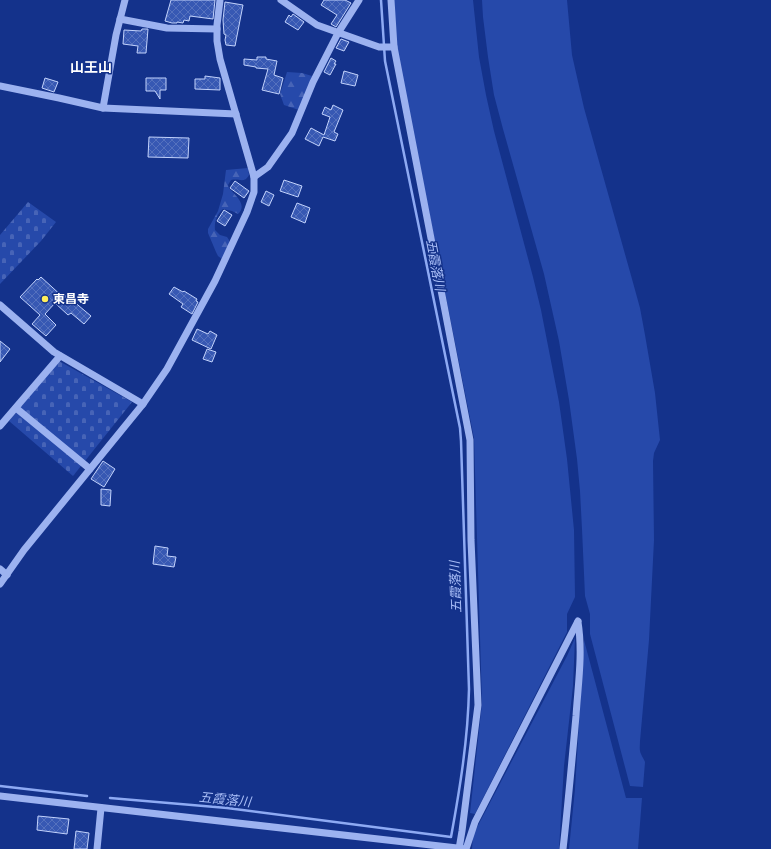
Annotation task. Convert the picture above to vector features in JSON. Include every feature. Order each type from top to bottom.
[{"type":"street","points":[[103,108],[116,35],[125,0]]},
{"type":"street","points":[[0,584],[24,550],[143,404],[167,369],[215,281],[247,212],[254,192],[254,177],[220,59],[217,41],[217,28],[220,0]]},
{"type":"street","points":[[281,0],[317,25],[379,47],[392,47]]},
{"type":"street","points":[[254,177],[268,167],[292,133],[313,82],[338,32],[359,0]]},
{"type":"street","points":[[391,0],[392,47],[470,440],[471,540],[478,705],[459,849]]},
{"type":"street","points":[[120,19],[167,28],[217,28]]},
{"type":"street","points":[[0,86],[103,108],[236,114]]},
{"type":"street","points":[[0,305],[54,352],[143,404]]},
{"type":"street","points":[[0,426],[60,356]]},
{"type":"street","points":[[16,408],[90,469]]},
{"type":"street","points":[[0,569],[7,575]]},
{"type":"street","points":[[0,796],[466,849],[475,822],[578,622],[580,636],[579,672],[563,849]]},
{"type":"street","points":[[97,849],[101,808]]},
{"type":"green space","points":[[394,0],[473,0],[479,57],[486,95],[541,310],[559,402],[567,459],[574,530],[575,597],[567,614],[567,632],[475,814],[470,813],[482,703],[474,438],[397,51]]},
{"type":"green space","points":[[482,0],[567,0],[572,55],[584,108],[640,308],[655,393],[660,440],[654,453],[653,461],[654,540],[649,640],[640,746],[640,752],[645,762],[643,787],[630,786],[590,634],[590,614],[585,596],[577,459],[559,341],[544,274],[494,95]]},
{"type":"green space","points":[[287,72],[302,73],[312,76],[299,110],[284,105],[280,94]]},
{"type":"green space","points":[[248,168],[249,175],[247,178],[243,180],[231,180],[228,185],[240,200],[242,207],[241,211],[238,214],[223,209],[219,213],[216,221],[215,230],[220,235],[227,237],[229,240],[229,244],[222,259],[216,252],[208,233],[208,229],[218,211],[223,194],[226,170]]},
{"type":"green space","points":[[28,202],[56,222],[41,241],[0,284],[0,235]]},
{"type":"green space","points":[[59,361],[132,402],[73,476],[9,421]]},
{"type":"green space","points":[[575,638],[573,686],[564,766],[559,849],[472,849],[473,835]]},
{"type":"green space","points":[[584,640],[626,798],[642,798],[638,849],[569,849],[575,789]]},
{"type":"building","points":[[171,0],[215,0],[213,19],[190,16],[189,21],[184,20],[183,23],[172,23],[165,21]]},
{"type":"building","points":[[324,0],[345,0],[351,3],[336,27],[331,24],[337,15],[321,5]]},
{"type":"building","points":[[225,2],[243,5],[235,46],[226,45],[223,20]]},
{"type":"building","points":[[293,14],[304,22],[298,30],[285,22],[289,15],[291,17]]},
{"type":"building","points":[[142,29],[148,29],[146,53],[137,53],[138,46],[123,44],[124,30],[141,31]]},
{"type":"building","points":[[341,39],[349,42],[344,51],[336,48]]},
{"type":"building","points":[[257,57],[266,57],[266,59],[277,61],[274,75],[283,78],[279,94],[262,90],[268,69],[244,65],[244,59],[257,60]]},
{"type":"building","points":[[331,58],[336,61],[334,64],[336,64],[330,75],[324,72]]},
{"type":"building","points":[[344,71],[358,75],[355,86],[341,83]]},
{"type":"building","points":[[205,76],[220,78],[220,90],[195,89],[195,79],[205,79]]},
{"type":"building","points":[[45,78],[58,82],[54,92],[42,88]]},
{"type":"building","points":[[146,78],[166,78],[166,90],[160,90],[160,99],[155,91],[146,91]]},
{"type":"building","points":[[333,105],[343,110],[334,132],[338,134],[335,141],[323,137],[319,146],[305,139],[311,128],[324,135],[330,117],[322,114],[325,107],[331,110]]},
{"type":"building","points":[[149,137],[189,138],[188,158],[148,157]]},
{"type":"building","points":[[284,180],[302,186],[298,197],[280,191]]},
{"type":"building","points":[[235,181],[249,191],[244,198],[230,188]]},
{"type":"building","points":[[266,191],[274,195],[269,206],[261,202]]},
{"type":"building","points":[[297,203],[310,208],[305,223],[291,217]]},
{"type":"building","points":[[224,210],[232,215],[225,226],[217,221]]},
{"type":"building","points":[[41,277],[64,298],[66,295],[91,316],[84,324],[71,313],[68,315],[55,303],[45,314],[56,325],[46,336],[32,324],[40,315],[20,297],[37,279],[38,280]]},
{"type":"building","points":[[174,287],[197,299],[196,301],[198,302],[192,314],[181,307],[183,304],[169,294]]},
{"type":"building","points":[[197,329],[208,334],[210,331],[217,335],[211,349],[192,340]]},
{"type":"building","points":[[0,341],[10,349],[0,362]]},
{"type":"building","points":[[207,349],[216,352],[212,362],[203,359]]},
{"type":"building","points":[[103,461],[115,469],[104,487],[91,479]]},
{"type":"building","points":[[101,489],[111,490],[110,506],[101,505]]},
{"type":"building","points":[[155,546],[168,548],[167,556],[176,557],[174,567],[153,564]]},
{"type":"building","points":[[38,816],[69,819],[67,834],[37,830]]},
{"type":"building","points":[[76,831],[89,833],[87,849],[74,849]]},
{"type":"waterway","name":"五霞落川","points":[[110,798],[227,808],[451,837],[463,763],[469,689],[460,428],[385,61],[381,0]]},
{"type":"waterway","name":"五霞落川","points":[[0,786],[87,796]]},
{"type":"place","name":"東昌寺","points":[[45,299]]},
{"type":"district","name":"山王山","points":[[91,67]]}]
